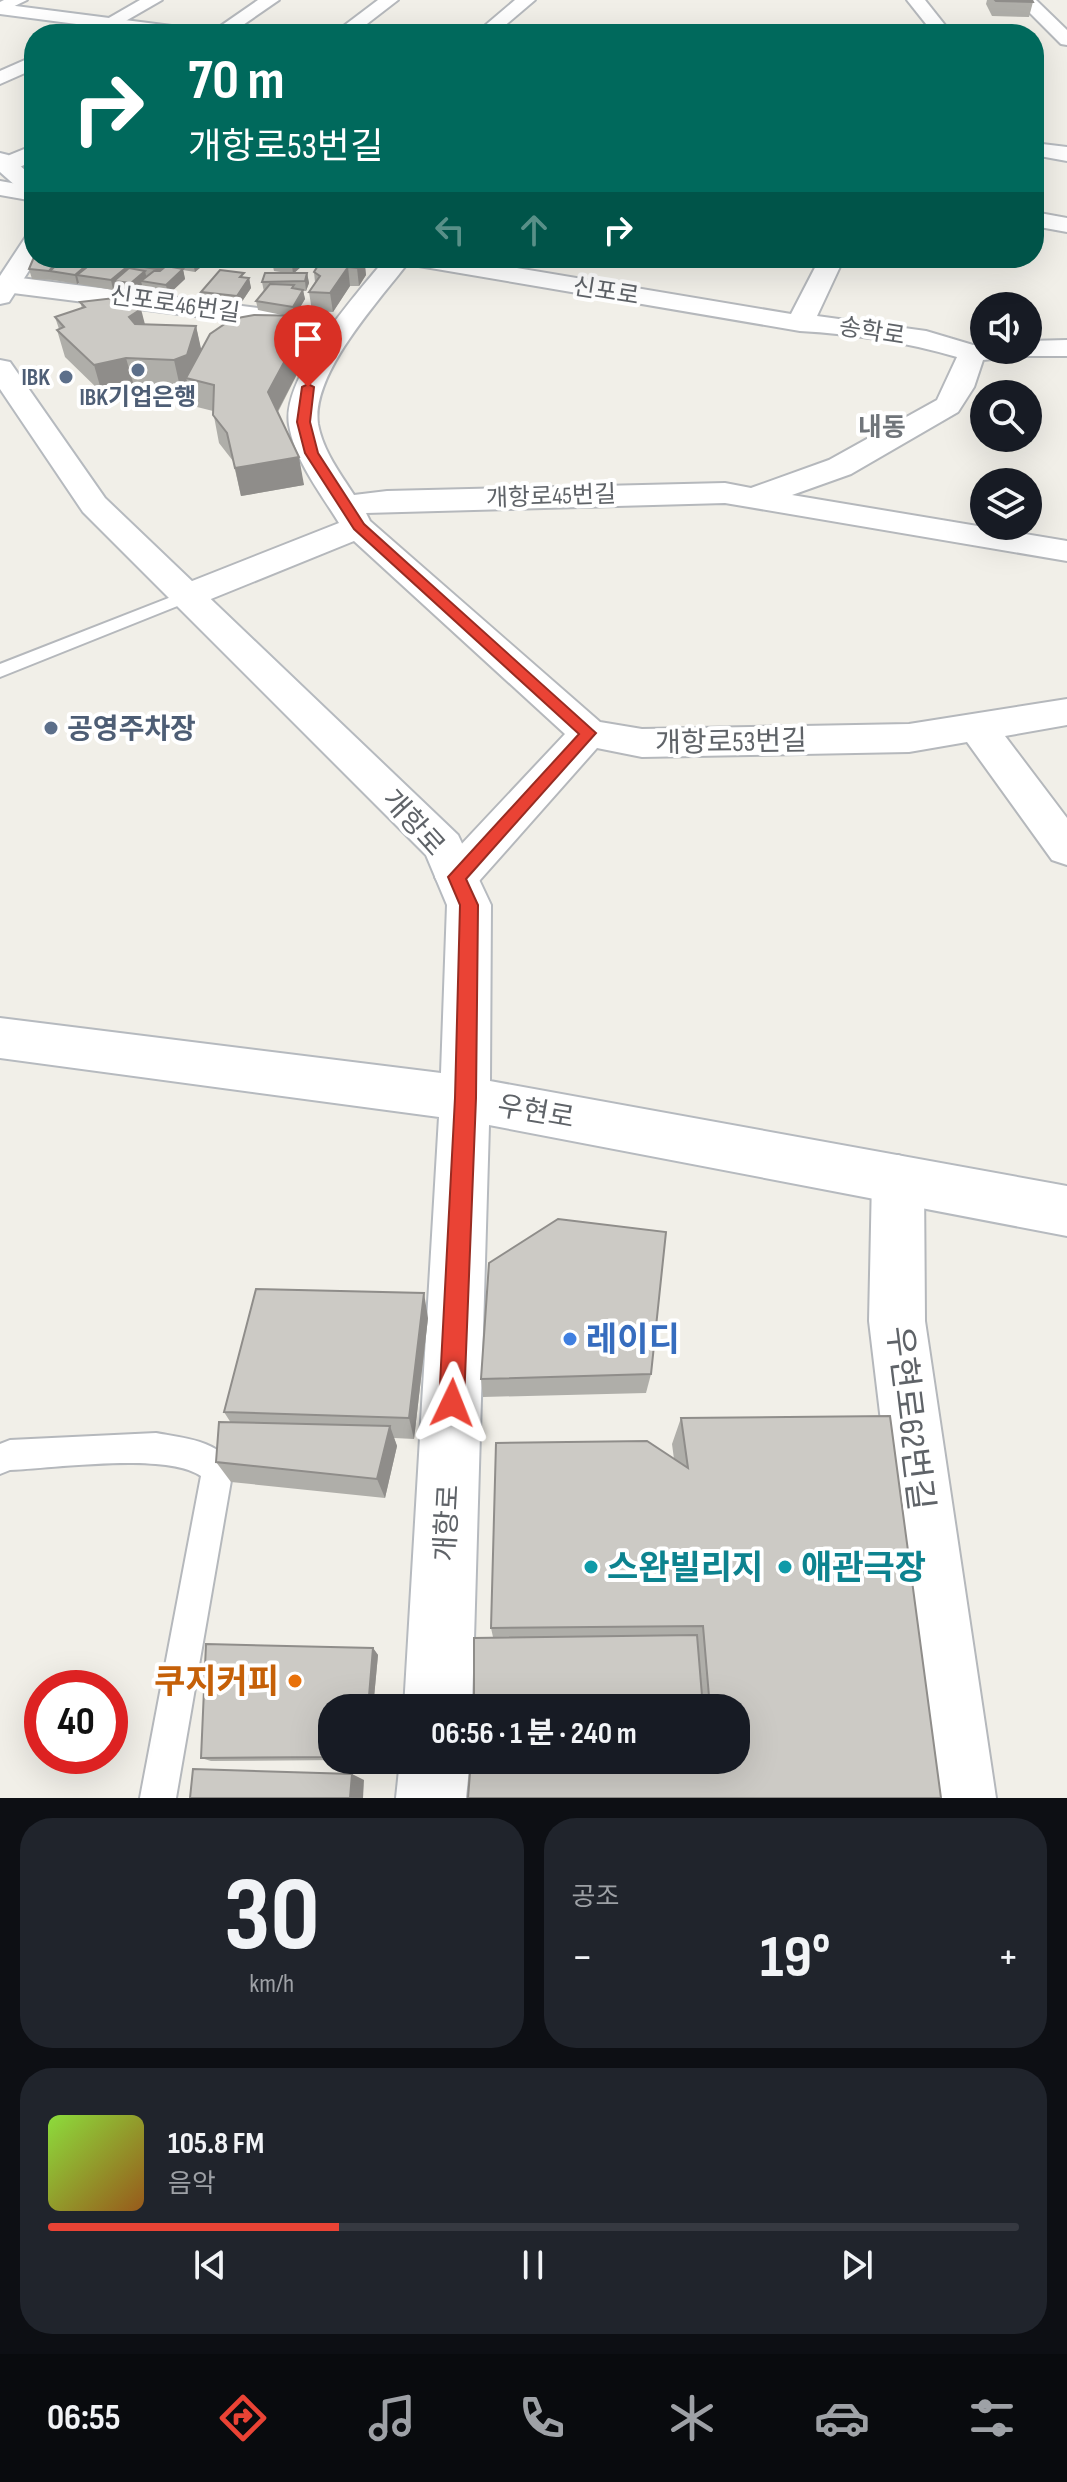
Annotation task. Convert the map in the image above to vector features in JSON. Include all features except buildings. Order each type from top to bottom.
[{"type":"street","points":[[0,8],[18,0]]},
{"type":"street","points":[[112,23],[153,0]]},
{"type":"street","points":[[233,24],[270,0]]},
{"type":"street","points":[[356,24],[389,0]]},
{"type":"street","points":[[496,24],[526,0]]},
{"type":"street","points":[[916,0],[935,24]]},
{"type":"street","points":[[1022,2],[1067,40]]},
{"type":"street","points":[[0,8],[120,24]]},
{"type":"street","points":[[0,78],[24,67]]},
{"type":"street","points":[[1044,151],[1067,154]]},
{"type":"street","points":[[24,155],[3,162],[24,182]]},
{"type":"street","points":[[0,188],[24,191]]},
{"type":"street","points":[[1044,221],[1067,225]]},
{"type":"street","points":[[3,290],[24,258]]},
{"type":"street","points":[[391,268],[344,327],[306,391],[303,422],[312,453],[352,516],[588,733],[457,877]]},
{"type":"street","name":"신포로","points":[[503,268],[800,323]]},
{"type":"street","name":"송학로","points":[[827,268],[800,323],[838,325],[926,339],[970,352]]},
{"type":"street","name":"신포로46번길","points":[[3,290],[344,327]]},
{"type":"street","points":[[1042,349],[1067,348]]},
{"type":"street","name":"개항로45번길","points":[[758,496],[840,467],[948,406],[960,387],[970,359]]},
{"type":"street","name":"개항로","points":[[0,368],[94,505],[443,846],[469,905],[465,1098],[439,1694]]},
{"type":"street","name":"개항로45번길","points":[[189,595],[387,501],[666,492],[758,496],[1067,551]]},
{"type":"street","name":"개항로53번길","points":[[588,733],[642,743],[909,738],[1067,712]]},
{"type":"street","points":[[978,728],[1067,849]]},
{"type":"street","name":"우현로","points":[[0,1038],[465,1098],[1067,1211]]},
{"type":"street","name":"우현로62번길","points":[[898,1179],[897,1321],[961,1798]]},
{"type":"street","points":[[431,1798],[434,1774]]},
{"type":"lane","points":[[0,671],[189,595]]},
{"type":"lane","points":[[0,1459],[10,1455],[156,1448],[200,1457],[218,1469],[158,1798]]},
{"type":"place","name":"IBK기업은행","points":[[138,370]]},
{"type":"place","name":"IBK","points":[[66,377]]},
{"type":"place","name":"공영주차장","points":[[51,728]]},
{"type":"place","name":"레이디","points":[[570,1339]]},
{"type":"place","name":"스완빌리지","points":[[591,1567]]},
{"type":"place","name":"애관극장","points":[[785,1567]]},
{"type":"place","name":"쿠지커피","points":[[295,1681]]},
{"type":"district","name":"내동","points":[[882,427]]},
{"type":"route","points":[[308,387],[303,422],[312,453],[358,527],[588,733],[457,877],[469,905],[465,1098],[452,1403]]}]
